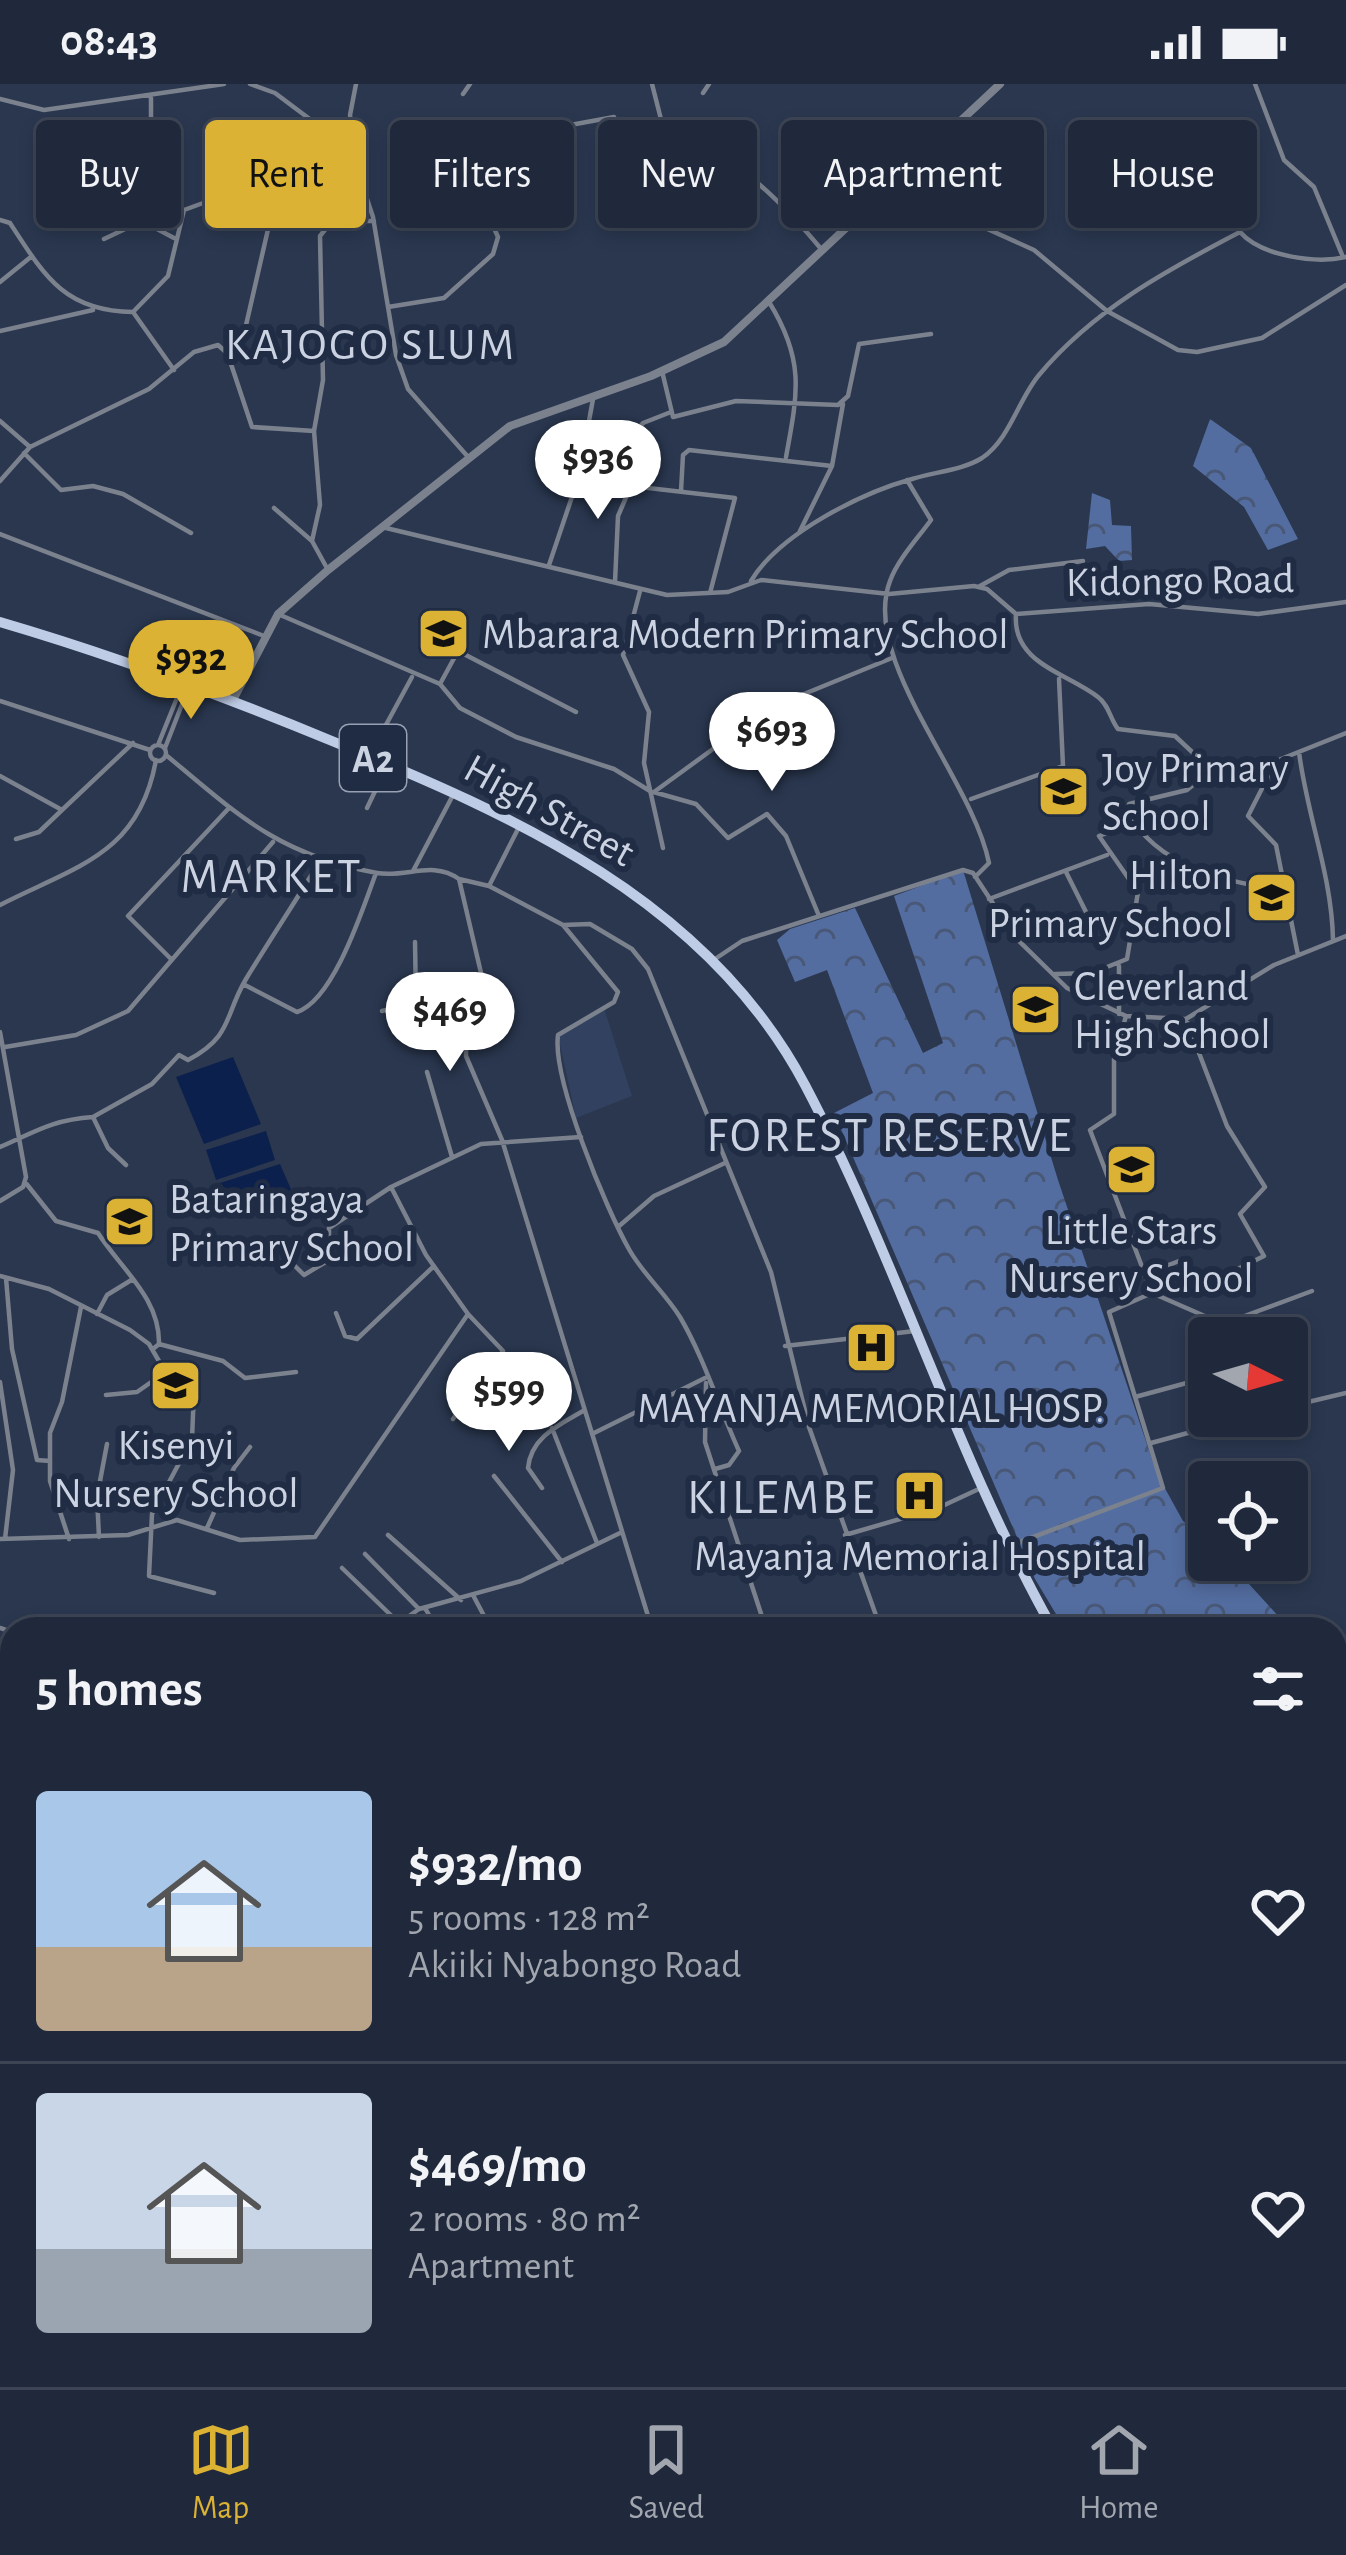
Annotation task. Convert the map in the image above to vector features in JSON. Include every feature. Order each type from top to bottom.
[{"type":"main road","name":"High Street","points":[[0,622],[187,682],[521,821],[633,892],[711,962]]},
{"type":"main road","name":"A2","points":[[711,962],[749,1004],[803,1082],[1010,1546],[1047,1617]]},
{"type":"street","points":[[0,100],[44,110],[101,98],[151,98],[224,84]]},
{"type":"street","points":[[250,84],[275,93],[311,120]]},
{"type":"street","points":[[351,120],[353,84]]},
{"type":"street","points":[[463,94],[470,84]]},
{"type":"street","points":[[652,84],[656,115],[664,131],[705,144],[778,196],[822,251]]},
{"type":"street","points":[[703,93],[709,84]]},
{"type":"street","points":[[984,84],[991,93]]},
{"type":"street","points":[[962,120],[1000,84]]},
{"type":"street","points":[[752,581],[796,539],[843,505],[907,480],[971,464],[993,449],[1036,378],[1107,311],[1165,268],[1240,232],[1253,245],[1319,262],[1345,258],[1314,187],[1284,160],[1255,84]]},
{"type":"street","points":[[151,98],[151,120]]},
{"type":"street","points":[[388,307],[454,292],[497,247],[479,195],[514,176],[526,193],[536,195],[562,166],[554,128],[614,117]]},
{"type":"street","points":[[366,196],[408,389],[470,458]]},
{"type":"street","points":[[0,331],[93,310],[133,312],[168,276],[184,210],[205,202]]},
{"type":"street","points":[[0,220],[10,223],[32,256],[73,301],[93,310]]},
{"type":"street","points":[[366,222],[374,221]]},
{"type":"street","points":[[104,239],[127,228]]},
{"type":"street","points":[[156,228],[175,238]]},
{"type":"street","points":[[228,354],[244,342],[268,228]]},
{"type":"street","points":[[312,541],[320,505],[314,430],[323,380],[324,228]]},
{"type":"street","points":[[233,700],[278,614],[510,426],[715,348],[846,228]]},
{"type":"street","points":[[985,228],[1034,250],[1107,311],[1159,342],[1197,352],[1269,335],[1346,285]]},
{"type":"street","points":[[0,282],[32,256]]},
{"type":"street","points":[[769,302],[793,345],[796,405],[786,459]]},
{"type":"street","points":[[133,312],[174,370]]},
{"type":"street","points":[[796,539],[832,466],[859,344],[931,334]]},
{"type":"street","points":[[0,481],[27,450],[149,389],[206,346],[218,346],[228,354],[252,427],[314,430]]},
{"type":"street","points":[[662,371],[673,417],[736,401],[843,404]]},
{"type":"street","points":[[548,566],[593,424],[596,407],[588,396]]},
{"type":"street","points":[[615,582],[618,516],[631,486],[639,427],[671,412]]},
{"type":"street","points":[[0,421],[61,490],[93,486],[124,494],[191,533]]},
{"type":"street","points":[[681,491],[682,455],[689,450],[832,466]]},
{"type":"street","points":[[907,480],[931,520],[889,583],[885,616],[894,657],[922,719],[970,799],[989,863],[975,877]]},
{"type":"street","points":[[631,486],[737,500],[710,594]]},
{"type":"street","points":[[274,508],[312,541],[328,570]]},
{"type":"street","points":[[386,528],[640,591],[710,594],[752,581],[807,581],[890,594],[980,586],[1009,570],[1083,561]]},
{"type":"street","points":[[0,534],[194,608],[251,635],[264,636]]},
{"type":"street","points":[[980,586],[1016,614],[1018,637],[1059,679],[1098,696],[1118,729],[1175,736],[1215,767]]},
{"type":"street","points":[[640,591],[623,655],[650,712],[644,763],[663,848]]},
{"type":"street","name":"Kidongo Road","points":[[1016,614],[1149,604],[1258,614],[1346,602]]},
{"type":"street","points":[[278,614],[440,684],[467,712],[516,736],[696,804],[728,838],[767,814],[787,836],[819,916]]},
{"type":"street","points":[[440,684],[458,651],[576,712]]},
{"type":"street","points":[[652,791],[713,749],[728,732],[765,710],[894,657]]},
{"type":"street","points":[[369,756],[412,675]]},
{"type":"street","points":[[970,799],[1063,766],[1059,679]]},
{"type":"street","points":[[0,905],[106,850],[143,812],[156,760],[187,682]]},
{"type":"street","points":[[0,700],[150,750],[163,749],[273,842],[376,873],[440,869],[489,886],[563,925],[618,992],[614,1002],[558,1035],[581,1137],[617,1227],[641,1268],[677,1312],[739,1450],[729,1465],[715,1469]]},
{"type":"street","points":[[1285,890],[1214,876],[1153,847],[1134,823],[1129,804],[1187,790],[1215,767],[1276,761],[1346,733]]},
{"type":"street","points":[[16,839],[39,832],[133,742]]},
{"type":"street","points":[[150,750],[156,760]]},
{"type":"street","points":[[1299,752],[1312,830],[1331,891],[1333,942]]},
{"type":"street","points":[[1276,761],[1248,816],[1276,845],[1298,955]]},
{"type":"street","points":[[367,808],[388,764]]},
{"type":"street","points":[[0,776],[62,810]]},
{"type":"street","points":[[412,872],[454,791]]},
{"type":"street","points":[[171,959],[128,916],[229,808]]},
{"type":"street","points":[[489,886],[521,821]]},
{"type":"street","points":[[1053,974],[1120,966],[1127,959],[1138,892],[1108,854],[1100,832],[1134,823]]},
{"type":"street","points":[[5,1047],[62,1039],[121,1016],[273,842]]},
{"type":"street","points":[[989,899],[1108,854]]},
{"type":"street","points":[[0,1147],[19,1133],[92,1118],[152,1084],[179,1055],[188,1060],[221,1037],[243,984],[274,943],[322,858]]},
{"type":"street","points":[[711,962],[742,940],[963,870],[975,877],[1015,937],[1053,974],[1088,1001],[1122,1015],[1186,1018],[1298,955],[1346,936]]},
{"type":"street","points":[[1066,872],[1093,926]]},
{"type":"street","points":[[243,984],[297,1012],[309,1007],[344,955],[376,873]]},
{"type":"street","points":[[459,879],[488,1001],[464,1044],[472,1077],[502,1140],[648,1617]]},
{"type":"street","points":[[563,925],[590,924],[640,956],[686,1051],[725,1163],[771,1272],[785,1346],[876,1617]]},
{"type":"street","points":[[415,942],[416,1001]]},
{"type":"street","points":[[1120,966],[1122,1015],[1114,1059],[1114,1114],[1090,1130],[1152,1293],[1205,1317]]},
{"type":"street","points":[[382,1011],[416,1001],[427,1003],[446,1036],[464,1044]]},
{"type":"street","points":[[1143,1275],[1179,1261],[1195,1287],[1201,1287],[1264,1256],[1240,1212],[1265,1187],[1227,1126],[1186,1018]]},
{"type":"street","points":[[0,1032],[25,1182],[56,1221],[94,1229],[154,1314],[156,1346],[166,1371],[190,1385],[196,1410],[190,1443],[155,1505],[150,1579],[214,1593]]},
{"type":"street","points":[[427,1072],[452,1156]]},
{"type":"street","points":[[92,1118],[108,1148],[127,1165]]},
{"type":"street","points":[[295,1266],[303,1275],[329,1260],[329,1228],[391,1187],[452,1156],[502,1140],[581,1137]]},
{"type":"street","points":[[617,1227],[664,1190],[725,1163]]},
{"type":"street","points":[[0,1201],[25,1182]]},
{"type":"street","points":[[391,1187],[434,1266],[468,1314],[503,1351],[453,1419]]},
{"type":"street","points":[[336,1313],[348,1339],[357,1339],[434,1266]]},
{"type":"street","points":[[50,1461],[37,1460],[3,1277],[49,1289],[156,1346],[223,1361],[245,1378],[296,1372]]},
{"type":"street","points":[[98,1314],[107,1294],[133,1279]]},
{"type":"street","points":[[1248,1317],[1312,1291]]},
{"type":"street","points":[[1010,1546],[1159,1493],[1164,1485],[1109,1311],[1152,1293]]},
{"type":"street","points":[[69,1539],[50,1481],[50,1433],[62,1402],[82,1306]]},
{"type":"street","points":[[0,1382],[14,1474],[2,1539],[99,1537],[152,1531],[177,1520],[249,1541],[314,1537],[468,1314]]},
{"type":"street","points":[[0,1316],[10,1317]]},
{"type":"street","points":[[785,1346],[916,1331]]},
{"type":"street","points":[[106,1395],[143,1390],[166,1371]]},
{"type":"street","points":[[590,1436],[705,1378]]},
{"type":"street","points":[[705,1378],[705,1442],[762,1617]]},
{"type":"street","points":[[1135,1397],[1188,1383]]},
{"type":"street","points":[[1308,1402],[1346,1393]]},
{"type":"street","points":[[542,1488],[528,1463],[552,1428],[583,1411]]},
{"type":"street","points":[[552,1428],[597,1543]]},
{"type":"street","points":[[1150,1443],[1188,1433]]},
{"type":"street","points":[[99,1537],[97,1502],[106,1444]]},
{"type":"street","points":[[207,1528],[234,1468],[250,1447]]},
{"type":"street","points":[[494,1476],[562,1562]]},
{"type":"street","points":[[845,1535],[938,1508],[984,1486]]},
{"type":"street","points":[[410,1617],[562,1562],[620,1533]]},
{"type":"street","points":[[388,1535],[461,1600]]},
{"type":"street","points":[[365,1554],[428,1617]]},
{"type":"street","points":[[342,1568],[392,1617]]},
{"type":"street","points":[[474,1597],[485,1617]]},
{"type":"shaded area","points":[[604,1008],[632,1096],[576,1118],[558,1035]]},
{"type":"shaded area","points":[[233,1057],[261,1124],[204,1144],[176,1077]]},
{"type":"shaded area","points":[[266,1131],[275,1160],[216,1180],[206,1150]]},
{"type":"shaded area","points":[[280,1164],[293,1194],[232,1214],[220,1183]]},
{"type":"green space","points":[[1210,419],[1251,448],[1298,539],[1268,550],[1244,507],[1193,466]]},
{"type":"green space","points":[[1092,493],[1110,500],[1112,525],[1131,526],[1132,560],[1119,561],[1105,546],[1086,549]]},
{"type":"green space","points":[[963,870],[1058,1180],[1157,1474],[1188,1524],[1188,1581],[1246,1581],[1279,1617],[1058,1617],[1035,1579],[834,1113],[873,1093],[827,970],[795,982],[777,940],[790,929],[855,908],[923,1053],[943,1043],[894,896]]},
{"type":"place","name":"Mbarara Modern Primary School","points":[[443,633]]},
{"type":"place","name":"Joy Primary School","points":[[1063,791]]},
{"type":"place","name":"Hilton Primary School","points":[[1272,898]]},
{"type":"place","name":"Cleverland High School","points":[[1035,1009]]},
{"type":"place","name":"Little Stars Nursery School","points":[[1131,1170]]},
{"type":"place","name":"Bataringaya Primary School","points":[[130,1222]]},
{"type":"place","name":"MAYANJA MEMORIAL HOSP.","points":[[871,1348]]},
{"type":"place","name":"Kisenyi Nursery School","points":[[176,1385]]},
{"type":"place","name":"Mayanja Memorial Hospital","points":[[920,1496]]},
{"type":"district","name":"KAJOGO SLUM","points":[[371,343]]},
{"type":"district","name":"MARKET","points":[[272,875]]},
{"type":"district","name":"FOREST RESERVE","points":[[890,1134]]},
{"type":"district","name":"KILEMBE","points":[[782,1496]]}]
